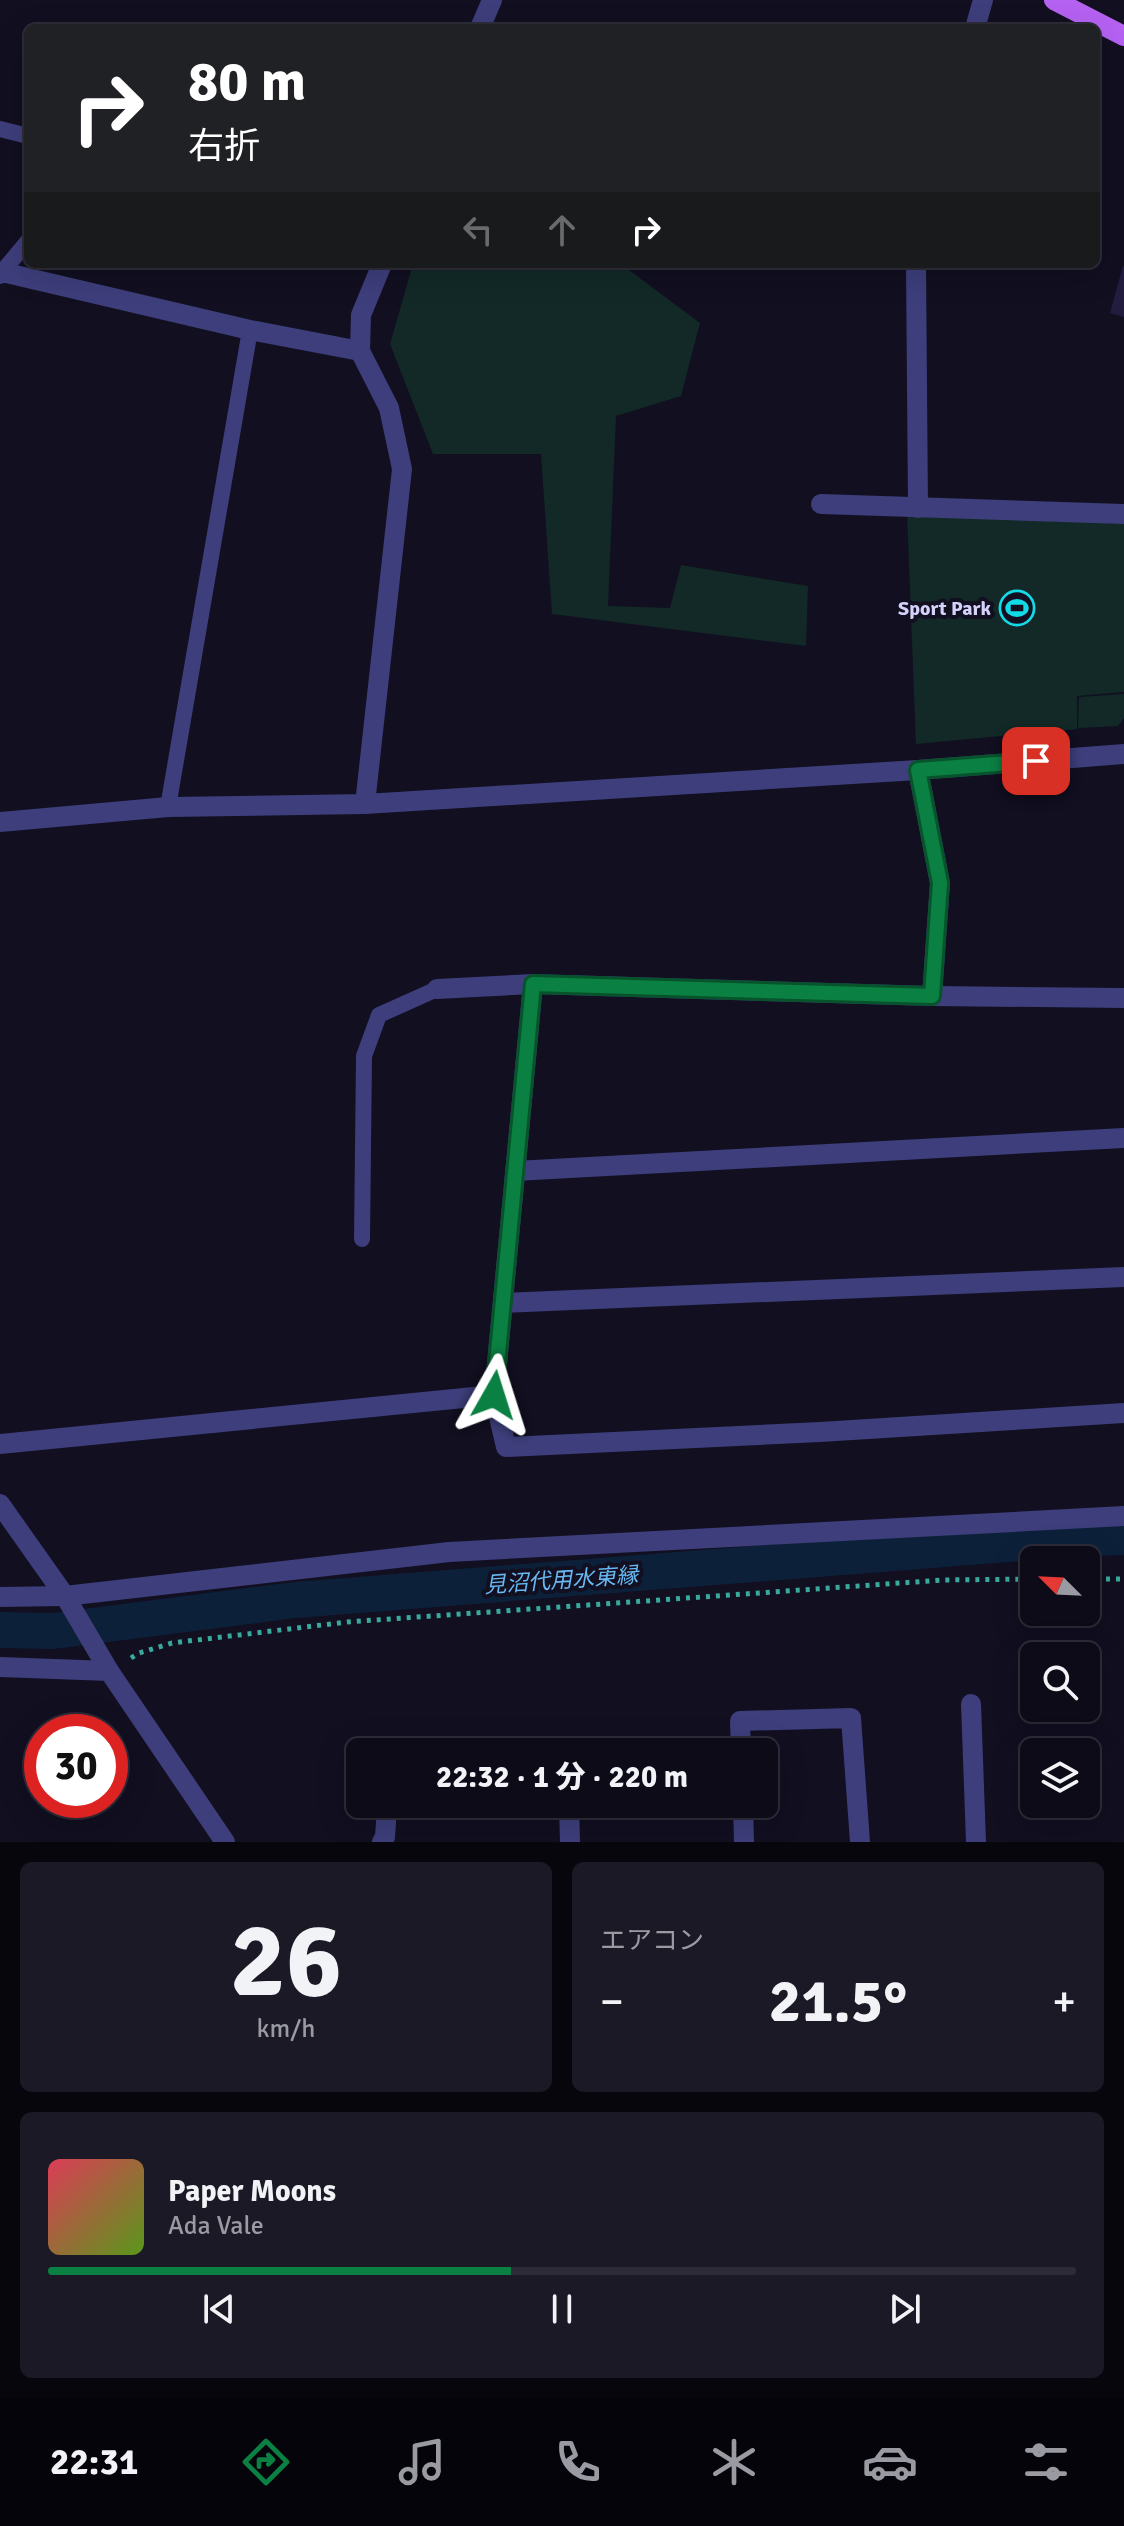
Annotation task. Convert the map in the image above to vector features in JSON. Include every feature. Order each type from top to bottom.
[{"type":"main road","points":[[1054,0],[1124,36]]},
{"type":"street","points":[[482,24],[492,0]]},
{"type":"street","points":[[976,24],[983,0]]},
{"type":"street","points":[[365,804],[402,469],[389,408],[360,351],[361,315],[380,268]]},
{"type":"street","points":[[916,268],[918,508]]},
{"type":"street","points":[[1,273],[250,330],[360,351]]},
{"type":"street","points":[[821,504],[1124,514]]},
{"type":"street","points":[[0,822],[168,807],[365,804],[918,770],[1124,754]]},
{"type":"street","points":[[918,770],[940,883],[932,996]]},
{"type":"street","points":[[533,984],[494,1395],[506,1447],[1124,1413]]},
{"type":"street","points":[[437,989],[533,984],[932,996],[1124,998]]},
{"type":"street","points":[[515,1171],[1124,1138]]},
{"type":"street","points":[[504,1303],[1124,1277]]},
{"type":"street","points":[[0,1444],[494,1395]]},
{"type":"street","points":[[0,1504],[111,1662],[225,1842]]},
{"type":"street","points":[[0,1597],[65,1596],[449,1552],[1124,1516]]},
{"type":"street","points":[[0,1667],[111,1662]]},
{"type":"street","points":[[971,1704],[976,1842]]},
{"type":"street","points":[[741,1738],[740,1721],[851,1718],[860,1842]]},
{"type":"street","points":[[382,1842],[386,1818]]},
{"type":"street","points":[[569,1818],[570,1842]]},
{"type":"street","points":[[743,1818],[744,1842]]},
{"type":"lane","points":[[0,129],[24,135]]},
{"type":"lane","points":[[1,273],[24,246]]},
{"type":"lane","points":[[168,807],[250,330]]},
{"type":"lane","points":[[362,1239],[364,1056],[379,1015],[437,989]]},
{"type":"path","points":[[111,1662],[172,1643],[347,1622],[943,1580],[1020,1579]]},
{"type":"path","points":[[1100,1579],[1124,1579]]},
{"type":"green space","points":[[412,268],[626,268],[700,323],[681,396],[616,416],[608,606],[670,608],[681,565],[808,586],[806,646],[552,614],[541,454],[433,454],[390,344]]},
{"type":"green space","name":"Sport Park","points":[[907,512],[1124,524],[1124,692],[1077,696],[1077,729],[916,744]]},
{"type":"green space","points":[[1124,694],[1124,718],[1118,726],[1078,728],[1079,697]]},
{"type":"building","points":[[1124,266],[1124,317],[1110,313]]},
{"type":"waterway","name":"見沼代用水東縁","points":[[0,1630],[53,1631],[295,1600],[1124,1537]]},
{"type":"place","name":"Sport Park","points":[[1017,608]]},
{"type":"route","points":[[494,1395],[533,984],[932,996],[940,883],[918,770],[1036,761]]}]
